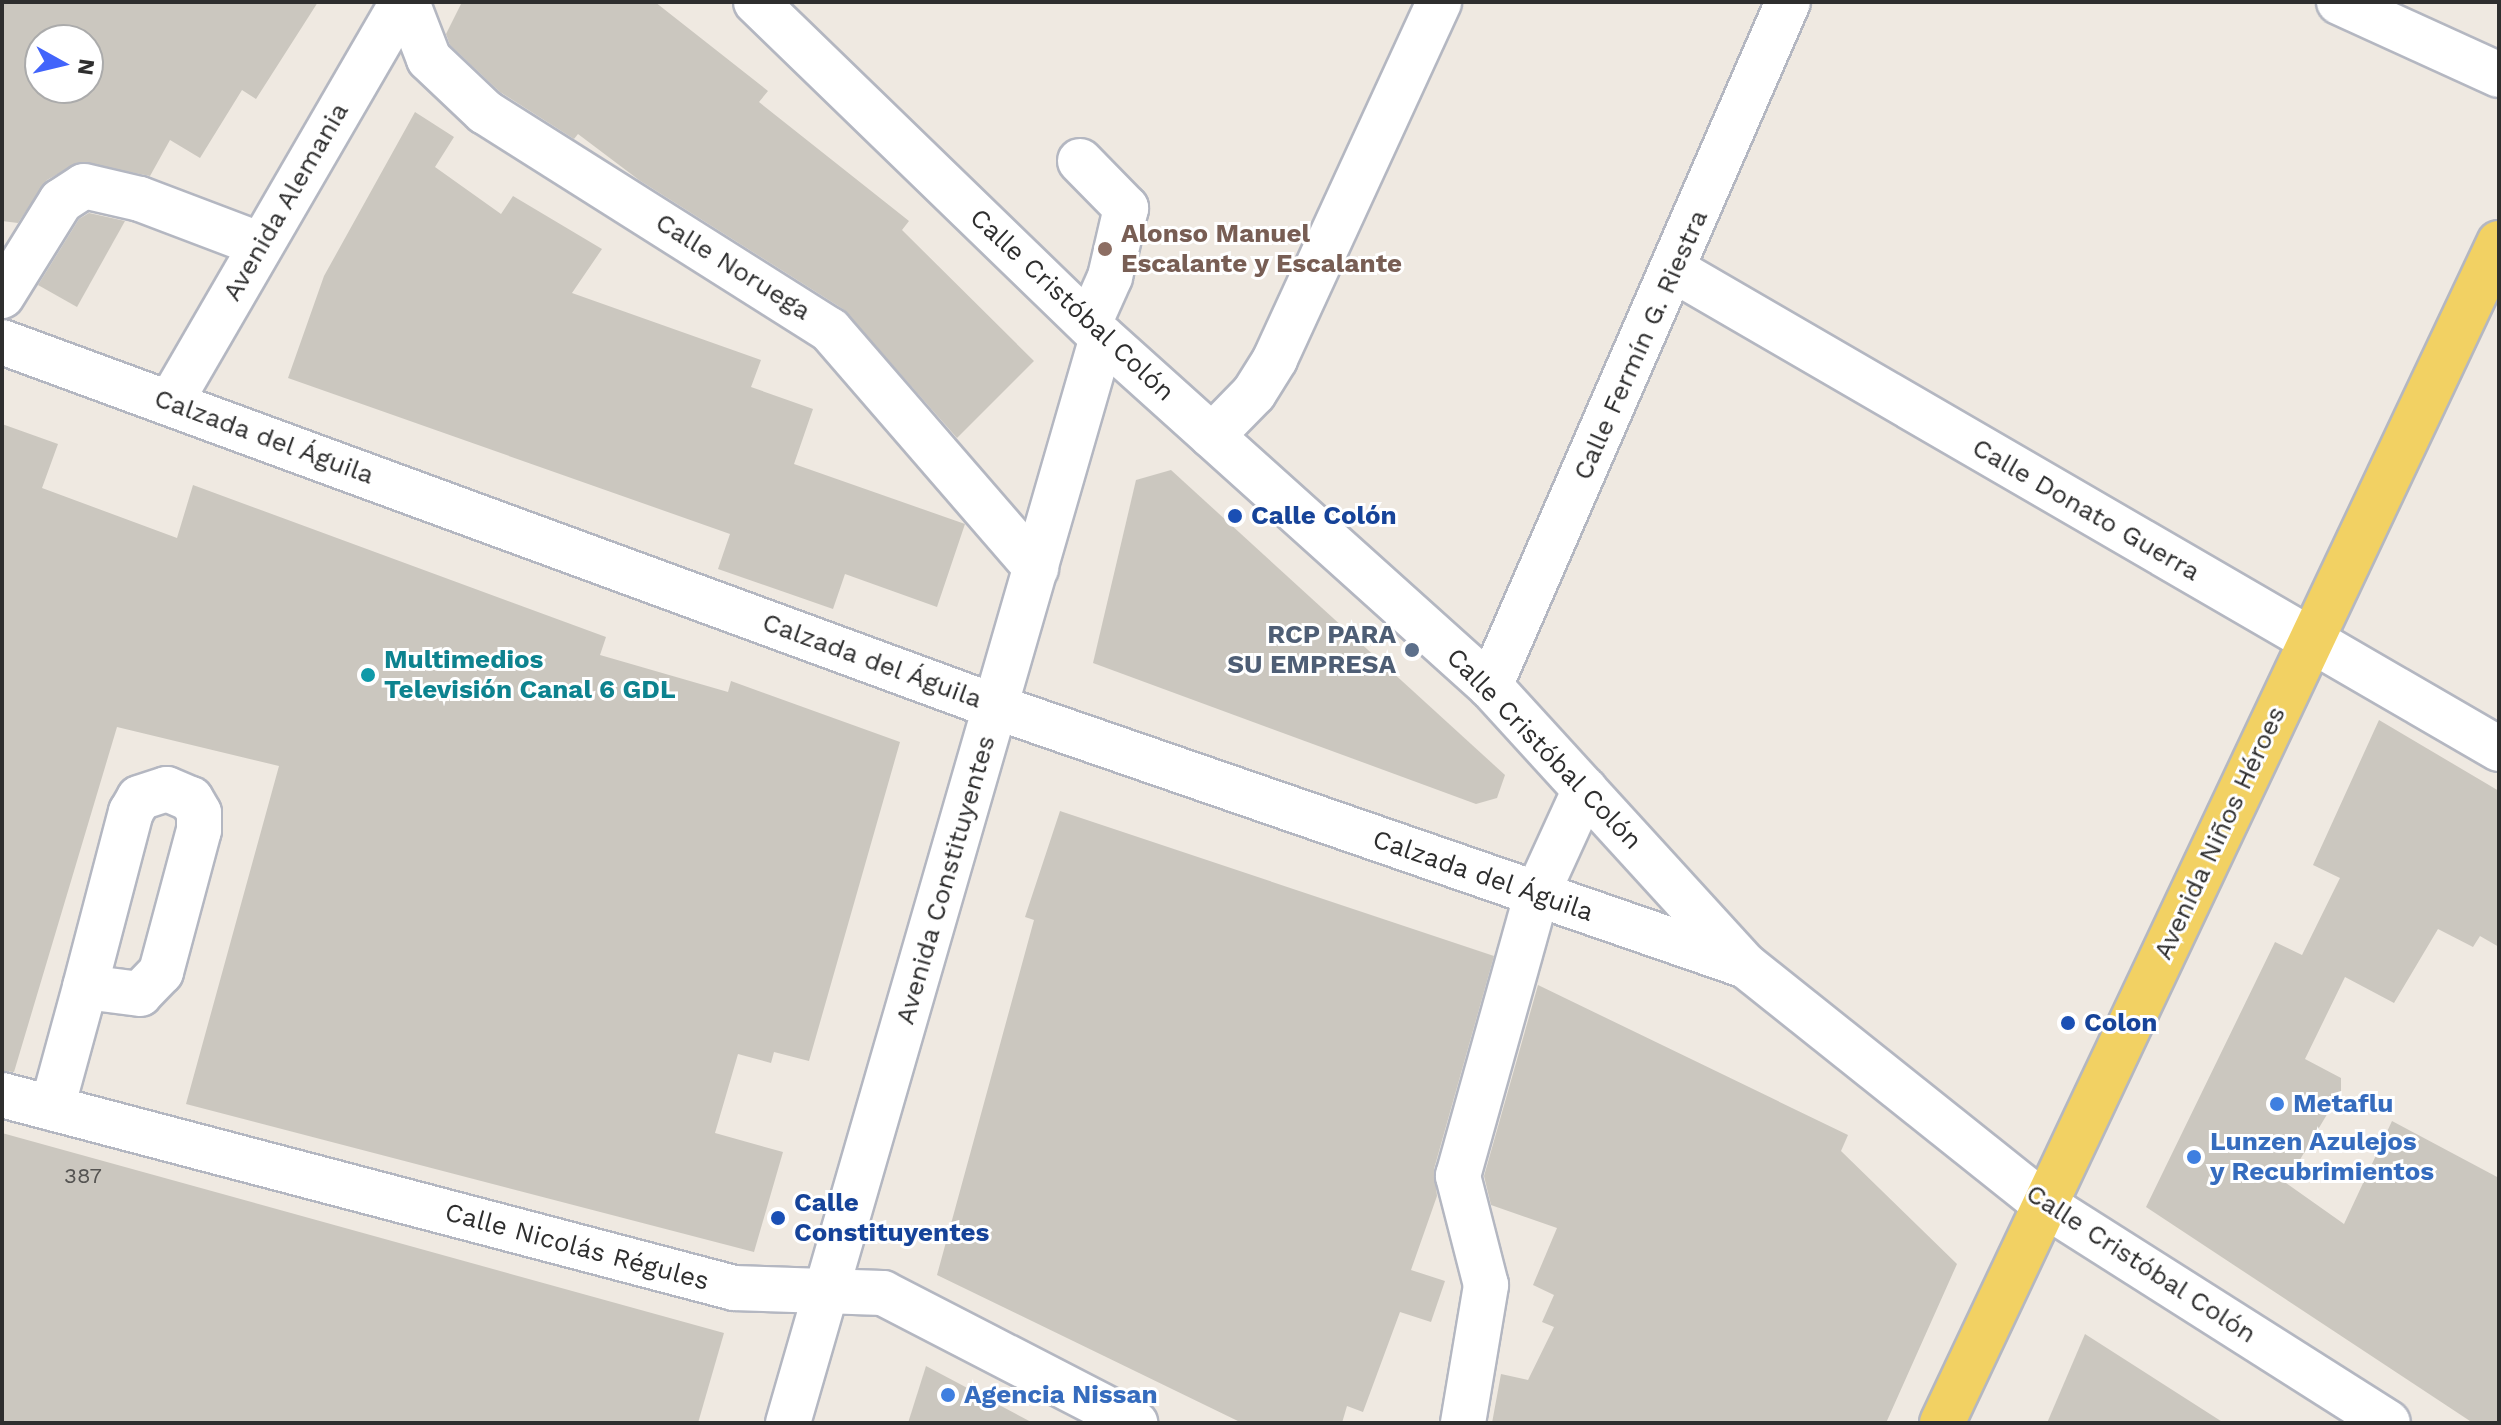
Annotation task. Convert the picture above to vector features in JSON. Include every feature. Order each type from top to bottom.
[{"type":"main road","name":"Avenida Niños Héroes","points":[[1942,1423],[2499,243]]},
{"type":"street","name":"Avenida Alemania","points":[[170,403],[405,2]]},
{"type":"street","name":"Calle Noruega","points":[[405,2],[429,59],[485,112],[830,330],[1036,568]]},
{"type":"street","name":"Calle Cristóbal Colón","points":[[756,2],[1095,330],[1490,686],[1746,966],[2045,1205],[2388,1423]]},
{"type":"street","points":[[1212,436],[1254,393],[1275,359],[1439,2]]},
{"type":"street","name":"Calle Fermín G. Riestra","points":[[1490,686],[1674,270],[1788,2]]},
{"type":"street","points":[[2339,2],[2499,75]]},
{"type":"street","name":"Avenida Constituyentes","points":[[788,1423],[1036,568],[1126,208],[1080,161]]},
{"type":"street","points":[[2,296],[61,201],[84,186],[140,199],[261,245]]},
{"type":"street","name":"Calle Donato Guerra","points":[[1674,270],[2499,749]]},
{"type":"street","name":"Calzada del Águila","points":[[2,342],[996,707],[1746,966]]},
{"type":"street","points":[[1463,1423],[1486,1285],[1458,1176],[1537,894],[1585,789]]},
{"type":"street","points":[[52,1108],[85,987]]},
{"type":"street","name":"Calle Nicolás Régules","points":[[2,1095],[734,1288],[883,1293],[1135,1423]]},
{"type":"building","points":[[2,2],[318,2],[256,99],[242,90],[200,158],[170,140],[150,176],[79,162],[47,180],[18,223],[2,221]]},
{"type":"building","points":[[462,2],[655,2],[768,91],[759,102],[909,221],[902,230],[1034,361],[957,438],[843,309],[639,180],[578,134],[574,139],[500,92],[450,45],[446,34]]},
{"type":"building","points":[[415,112],[454,137],[435,167],[501,214],[513,196],[602,249],[572,293],[761,360],[751,387],[813,409],[794,464],[965,524],[937,607],[845,574],[833,609],[718,569],[730,534],[288,378],[324,276]]},
{"type":"building","points":[[89,213],[125,221],[77,307],[38,285],[79,219]]},
{"type":"building","points":[[2,424],[58,444],[42,488],[177,538],[193,485],[606,637],[600,655],[728,692],[731,681],[900,742],[809,1061],[774,1052],[771,1063],[738,1054],[715,1133],[783,1152],[754,1252],[186,1104],[279,766],[117,727],[14,1072],[2,1071]]},
{"type":"building","points":[[1171,470],[1505,775],[1497,798],[1476,804],[1093,663],[1136,480]]},
{"type":"building","points":[[2379,720],[2499,791],[2499,947],[2480,936],[2473,947],[2438,929],[2394,1003],[2345,977],[2305,1059],[2341,1078],[2341,1091],[2286,1183],[2344,1224],[2392,1121],[2499,1178],[2499,1423],[2473,1423],[2146,1207],[2275,942],[2302,955],[2340,878],[2313,865]]},
{"type":"building","points":[[1060,811],[1494,956],[1434,1169],[1437,1196],[1411,1270],[1445,1281],[1431,1322],[1400,1312],[1363,1412],[1347,1406],[1342,1423],[1242,1423],[937,1275],[1034,920],[1025,917]]},
{"type":"building","points":[[1538,985],[1848,1135],[1841,1151],[1957,1264],[1886,1423],[1492,1423],[1501,1374],[1528,1380],[1554,1327],[1542,1322],[1554,1295],[1533,1285],[1557,1228],[1491,1205],[1484,1176]]},
{"type":"building","points":[[2,1133],[724,1333],[698,1423],[2,1423]]},
{"type":"building","points":[[2085,1334],[2224,1423],[2047,1423]]},
{"type":"building","name":"Agencia Nissan","points":[[926,1366],[1033,1423],[908,1423]]},
{"type":"place","name":"Alonso Manuel Escalante y Escalante","points":[[1105,249]]},
{"type":"place","name":"Calle Colón","points":[[1235,516]]},
{"type":"place","name":"RCP PARA SU EMPRESA","points":[[1412,650]]},
{"type":"place","name":"Multimedios Televisión Canal 6 GDL","points":[[368,675]]},
{"type":"place","name":"Colon","points":[[2068,1023]]},
{"type":"place","name":"Metaflu","points":[[2277,1104]]},
{"type":"place","name":"Lunzen Azulejos y Recubrimientos","points":[[2194,1157]]},
{"type":"place","name":"Calle Constituyentes","points":[[778,1218]]},
{"type":"place","name":"Agencia Nissan","points":[[948,1395]]}]
